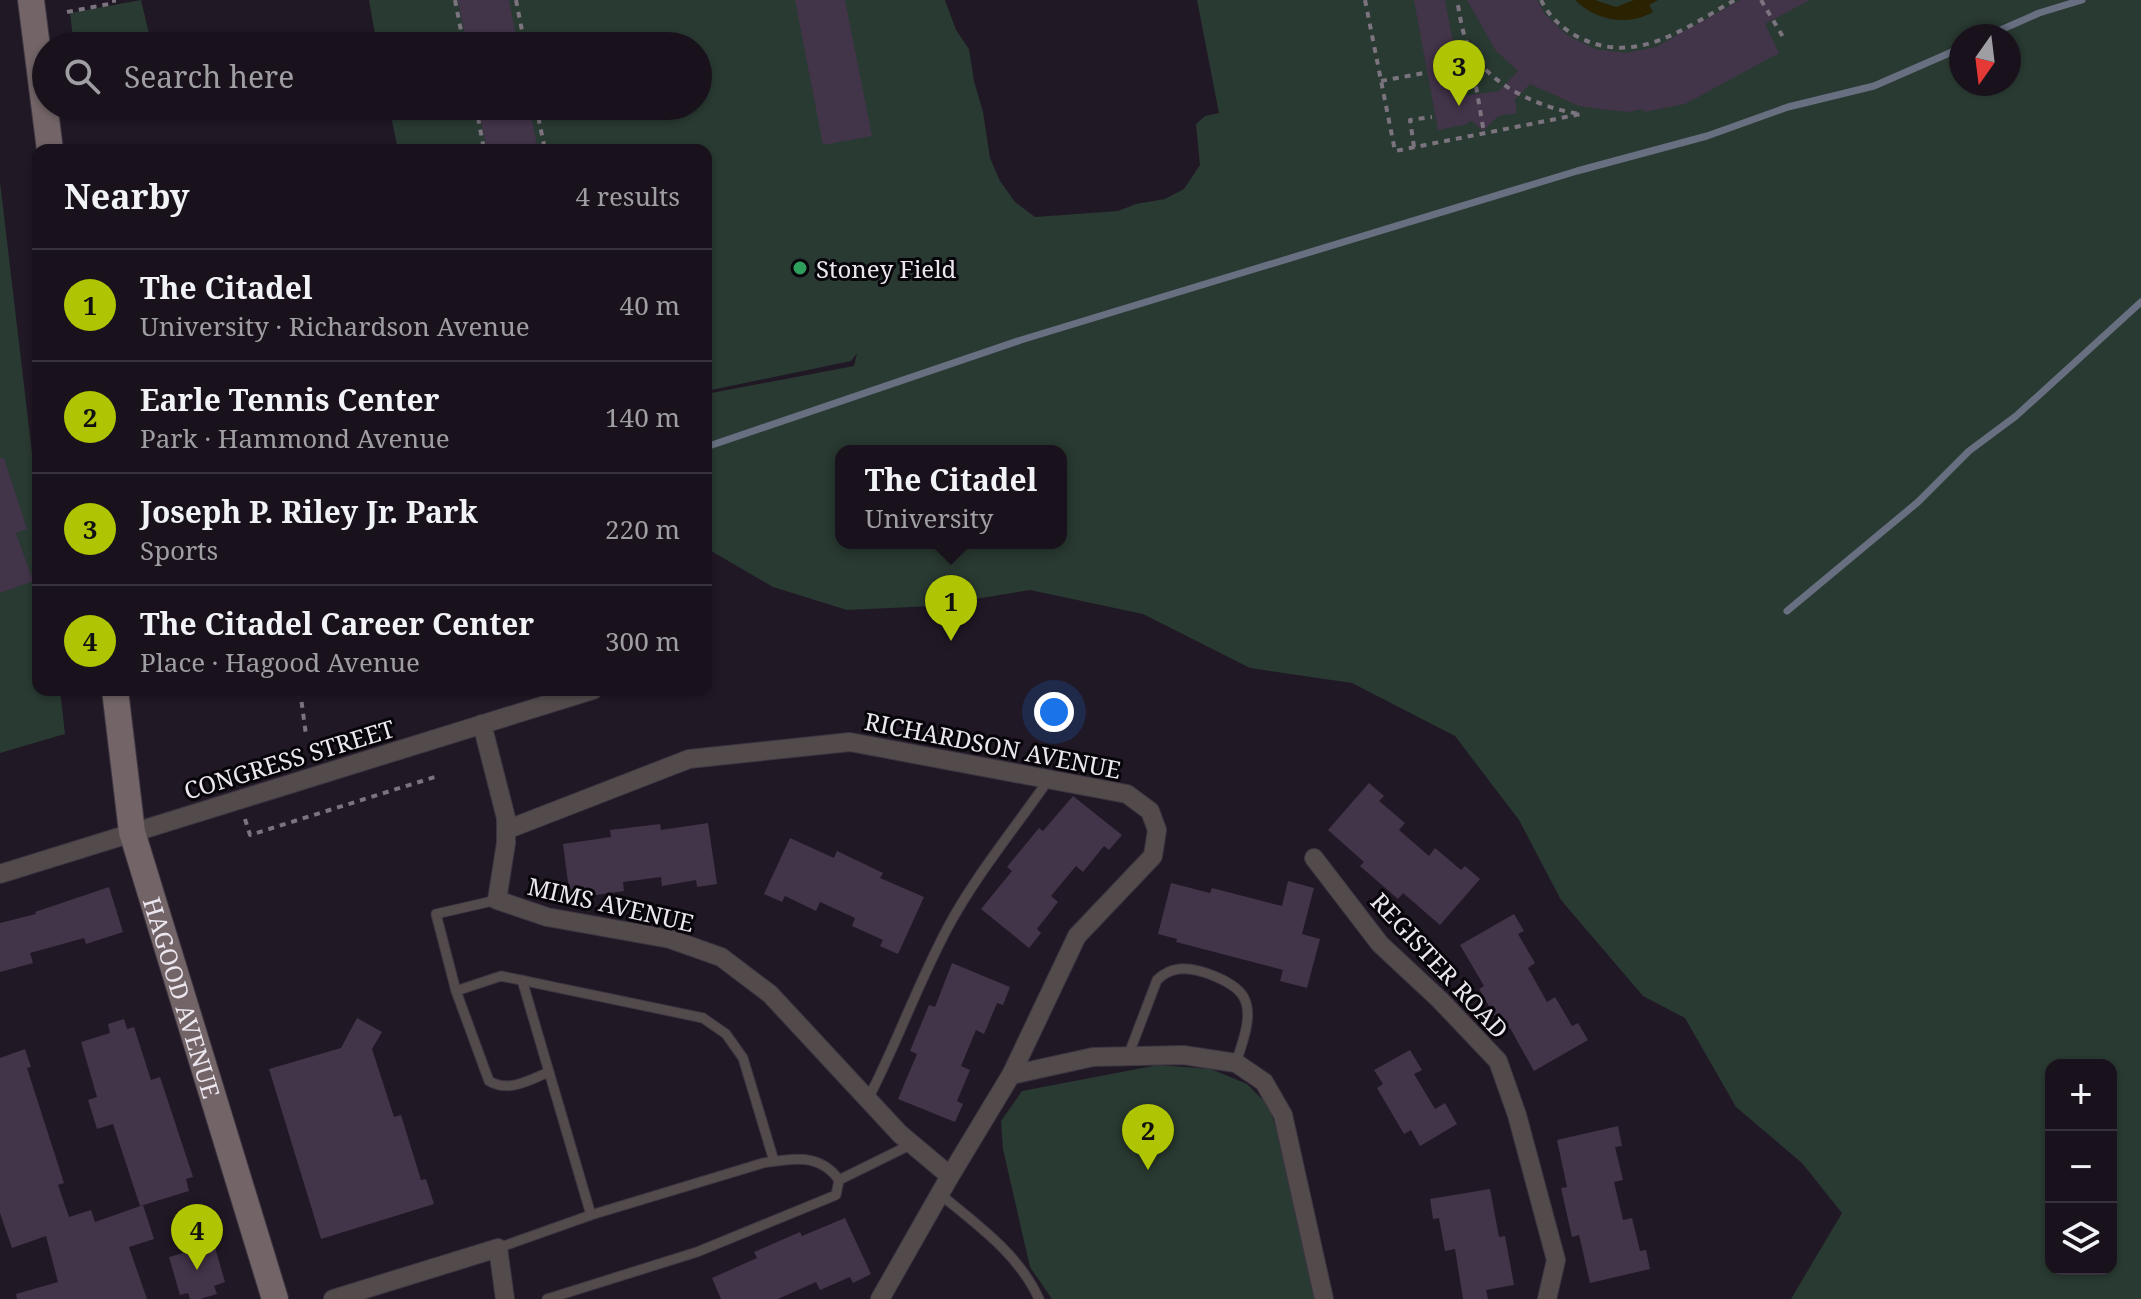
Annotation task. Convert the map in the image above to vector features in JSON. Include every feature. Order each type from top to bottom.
[{"type":"street","points":[[31,0],[35,32]]},
{"type":"street","points":[[46,120],[49,144]]},
{"type":"street","name":"HAGOOD AVENUE","points":[[116,696],[132,832],[275,1299]]},
{"type":"street","name":"CONGRESS STREET","points":[[0,874],[573,696]]},
{"type":"street","name":"MIMS AVENUE","points":[[482,724],[503,797],[506,830],[497,900],[547,917],[670,939],[721,957],[770,994],[912,1144],[950,1176]]},
{"type":"street","name":"RICHARDSON AVENUE","points":[[506,830],[689,759],[850,742],[1127,794],[1150,811],[1157,830],[1153,856],[1077,936],[1011,1075],[880,1299]]},
{"type":"street","name":"REGISTER ROAD","points":[[1314,858],[1380,944],[1440,1000],[1498,1061],[1517,1115],[1556,1260],[1547,1299]]},
{"type":"street","points":[[1011,1075],[1093,1057],[1183,1055],[1236,1063],[1264,1082],[1283,1115],[1324,1299]]},
{"type":"street","points":[[333,1299],[498,1248],[505,1299]]},
{"type":"lane","points":[[868,1099],[892,1054],[930,963],[962,903],[1049,779]]},
{"type":"lane","points":[[497,900],[436,914],[456,991],[489,1081],[497,1086],[514,1086],[549,1072]]},
{"type":"lane","points":[[1128,1056],[1157,980],[1165,972],[1190,969],[1227,981],[1245,999],[1246,1020],[1236,1063]]},
{"type":"lane","points":[[456,991],[501,976],[703,1018],[726,1034],[743,1058],[774,1161]]},
{"type":"lane","points":[[522,980],[591,1215]]},
{"type":"lane","points":[[839,1180],[912,1144]]},
{"type":"lane","points":[[498,1248],[591,1215],[774,1161],[792,1158],[815,1160],[831,1169],[839,1180],[836,1195],[697,1252],[547,1299]]},
{"type":"lane","points":[[940,1194],[1000,1244],[1032,1282],[1039,1299]]},
{"type":"path","points":[[67,12],[114,3],[114,0]]},
{"type":"path","points":[[455,0],[461,32]]},
{"type":"path","points":[[516,0],[522,32]]},
{"type":"path","points":[[1365,0],[1395,151],[1581,114],[1530,101],[1498,79],[1469,49]]},
{"type":"path","points":[[1457,0],[1484,133]]},
{"type":"path","points":[[1541,0],[1545,9],[1567,31],[1597,46],[1627,49],[1656,43],[1735,0]]},
{"type":"path","points":[[1761,0],[1783,37]]},
{"type":"path","points":[[1381,81],[1424,73]]},
{"type":"path","points":[[1414,147],[1410,120],[1432,117]]},
{"type":"path","points":[[479,120],[483,144]]},
{"type":"path","points":[[539,120],[544,144]]},
{"type":"path","points":[[301,696],[306,735]]},
{"type":"path","points":[[239,799],[250,835],[438,776]]},
{"type":"green space","points":[[141,0],[149,32],[72,32],[70,13]]},
{"type":"green space","points":[[369,0],[945,0],[956,30],[969,49],[990,158],[1000,181],[1015,202],[1035,217],[1118,211],[1165,199],[1184,189],[1200,165],[1196,124],[1205,116],[1219,113],[1197,0],[2141,0],[2141,1299],[1791,1299],[1842,1213],[1802,1163],[1736,1107],[1685,1018],[1643,996],[1561,900],[1519,820],[1455,736],[1352,683],[1250,668],[1143,614],[1030,590],[933,606],[847,610],[773,587],[712,551],[712,393],[854,366],[857,353],[851,361],[712,390],[712,144],[397,144],[392,120],[712,120],[712,32],[375,32]]},
{"type":"green space","points":[[0,182],[32,453],[32,696],[61,696],[65,734],[0,753]]},
{"type":"green space","points":[[1158,1065],[1211,1069],[1247,1084],[1269,1106],[1295,1190],[1320,1299],[1052,1299],[1030,1267],[1003,1149],[1001,1121],[1022,1091]]},
{"type":"sand","points":[[1575,0],[1595,0],[1616,7],[1634,0],[1658,0],[1649,5],[1653,12],[1622,20],[1602,17]]},
{"type":"building","points":[[458,0],[509,0],[515,32],[464,32]]},
{"type":"building","points":[[795,0],[845,0],[872,136],[823,145]]},
{"type":"building","points":[[1414,0],[1445,0],[1463,96],[1499,91],[1518,71],[1496,51],[1467,0],[1537,0],[1545,14],[1567,35],[1595,49],[1626,53],[1656,47],[1740,0],[1810,0],[1765,24],[1779,53],[1685,104],[1644,112],[1643,109],[1628,112],[1600,109],[1579,106],[1530,84],[1515,99],[1517,113],[1498,116],[1483,131],[1472,121],[1438,130]]},
{"type":"building","points":[[481,120],[532,120],[537,144],[486,144]]},
{"type":"building","points":[[0,458],[4,458],[27,529],[16,533],[32,581],[0,593]]},
{"type":"building","points":[[1369,783],[1384,796],[1379,801],[1405,823],[1399,830],[1429,856],[1435,848],[1461,870],[1465,866],[1480,879],[1440,925],[1403,893],[1398,899],[1360,866],[1364,862],[1328,830]]},
{"type":"building","points":[[1073,796],[1122,835],[1109,850],[1104,846],[1083,872],[1076,866],[1051,896],[1058,902],[1037,929],[1041,933],[1029,948],[981,909],[1012,871],[1007,867],[1039,828],[1043,831]]},
{"type":"building","points":[[708,823],[717,884],[697,887],[696,880],[662,886],[661,877],[623,882],[624,891],[590,896],[591,902],[571,905],[563,844],[611,837],[610,830],[660,824],[661,830]]},
{"type":"building","points":[[790,838],[834,858],[837,851],[883,873],[880,878],[924,897],[898,954],[880,946],[883,940],[852,926],[855,918],[820,902],[816,911],[785,896],[782,902],[764,894]]},
{"type":"building","points":[[1288,881],[1314,888],[1302,934],[1320,939],[1307,988],[1280,981],[1283,970],[1176,942],[1177,939],[1158,934],[1171,883],[1210,893],[1212,888],[1282,906]]},
{"type":"building","points":[[109,887],[123,932],[86,944],[84,938],[30,953],[33,963],[0,972],[0,923],[36,914]]},
{"type":"building","points":[[1514,914],[1524,931],[1518,934],[1535,963],[1528,968],[1547,1002],[1555,997],[1572,1026],[1578,1023],[1588,1040],[1534,1071],[1510,1028],[1504,1032],[1479,989],[1484,986],[1460,945]]},
{"type":"building","points":[[952,963],[1010,987],[1003,1005],[997,1003],[984,1034],[976,1030],[961,1066],[970,1070],[957,1101],[963,1104],[955,1122],[898,1099],[917,1054],[910,1051],[929,1005],[935,1007]]},
{"type":"building","points":[[357,1018],[382,1032],[372,1049],[394,1117],[401,1115],[421,1180],[426,1179],[434,1204],[321,1239],[269,1069],[341,1048]]},
{"type":"building","points":[[124,1019],[127,1029],[134,1027],[151,1080],[160,1077],[193,1177],[186,1179],[189,1191],[140,1206],[113,1124],[97,1129],[88,1100],[97,1097],[81,1042],[110,1033],[108,1024]]},
{"type":"building","points":[[25,1049],[31,1067],[27,1068],[64,1183],[58,1185],[69,1217],[91,1210],[95,1222],[143,1205],[154,1239],[129,1247],[147,1299],[17,1299],[16,1294],[58,1282],[46,1236],[12,1248],[0,1213],[0,1058]]},
{"type":"building","points":[[1410,1050],[1422,1070],[1414,1074],[1435,1109],[1445,1103],[1457,1124],[1420,1146],[1411,1130],[1404,1134],[1377,1088],[1383,1084],[1374,1070]]},
{"type":"building","points":[[1618,1126],[1622,1146],[1615,1147],[1623,1180],[1614,1182],[1623,1220],[1632,1218],[1640,1251],[1646,1250],[1650,1269],[1590,1283],[1579,1235],[1572,1237],[1561,1188],[1567,1187],[1557,1140]]},
{"type":"building","points":[[1490,1189],[1499,1237],[1505,1236],[1514,1285],[1486,1290],[1488,1299],[1463,1299],[1455,1249],[1445,1251],[1439,1218],[1433,1219],[1430,1199]]},
{"type":"building","points":[[845,1218],[871,1274],[853,1283],[850,1277],[820,1290],[816,1282],[778,1299],[721,1299],[712,1278],[757,1258],[754,1252],[800,1232],[802,1236]]},
{"type":"building","points":[[214,1244],[225,1282],[214,1286],[217,1294],[200,1299],[190,1299],[188,1293],[180,1295],[169,1257]]},
{"type":"waterway","points":[[2014,24],[2082,0]]},
{"type":"waterway","points":[[712,445],[1021,340],[1577,171],[1707,136],[1788,107],[1874,86],[1949,53]]},
{"type":"waterway","points":[[1787,611],[1918,502],[1969,451],[2016,416],[2141,302]]},
{"type":"place","name":"Joseph P. Riley Jr. Park","points":[[1459,106]]},
{"type":"place","name":"Stoney Field","points":[[800,268]]},
{"type":"place","name":"The Citadel","points":[[951,641]]},
{"type":"place","name":"Earle Tennis Center","points":[[1148,1170]]},
{"type":"place","name":"The Citadel Career Center","points":[[197,1270]]}]
